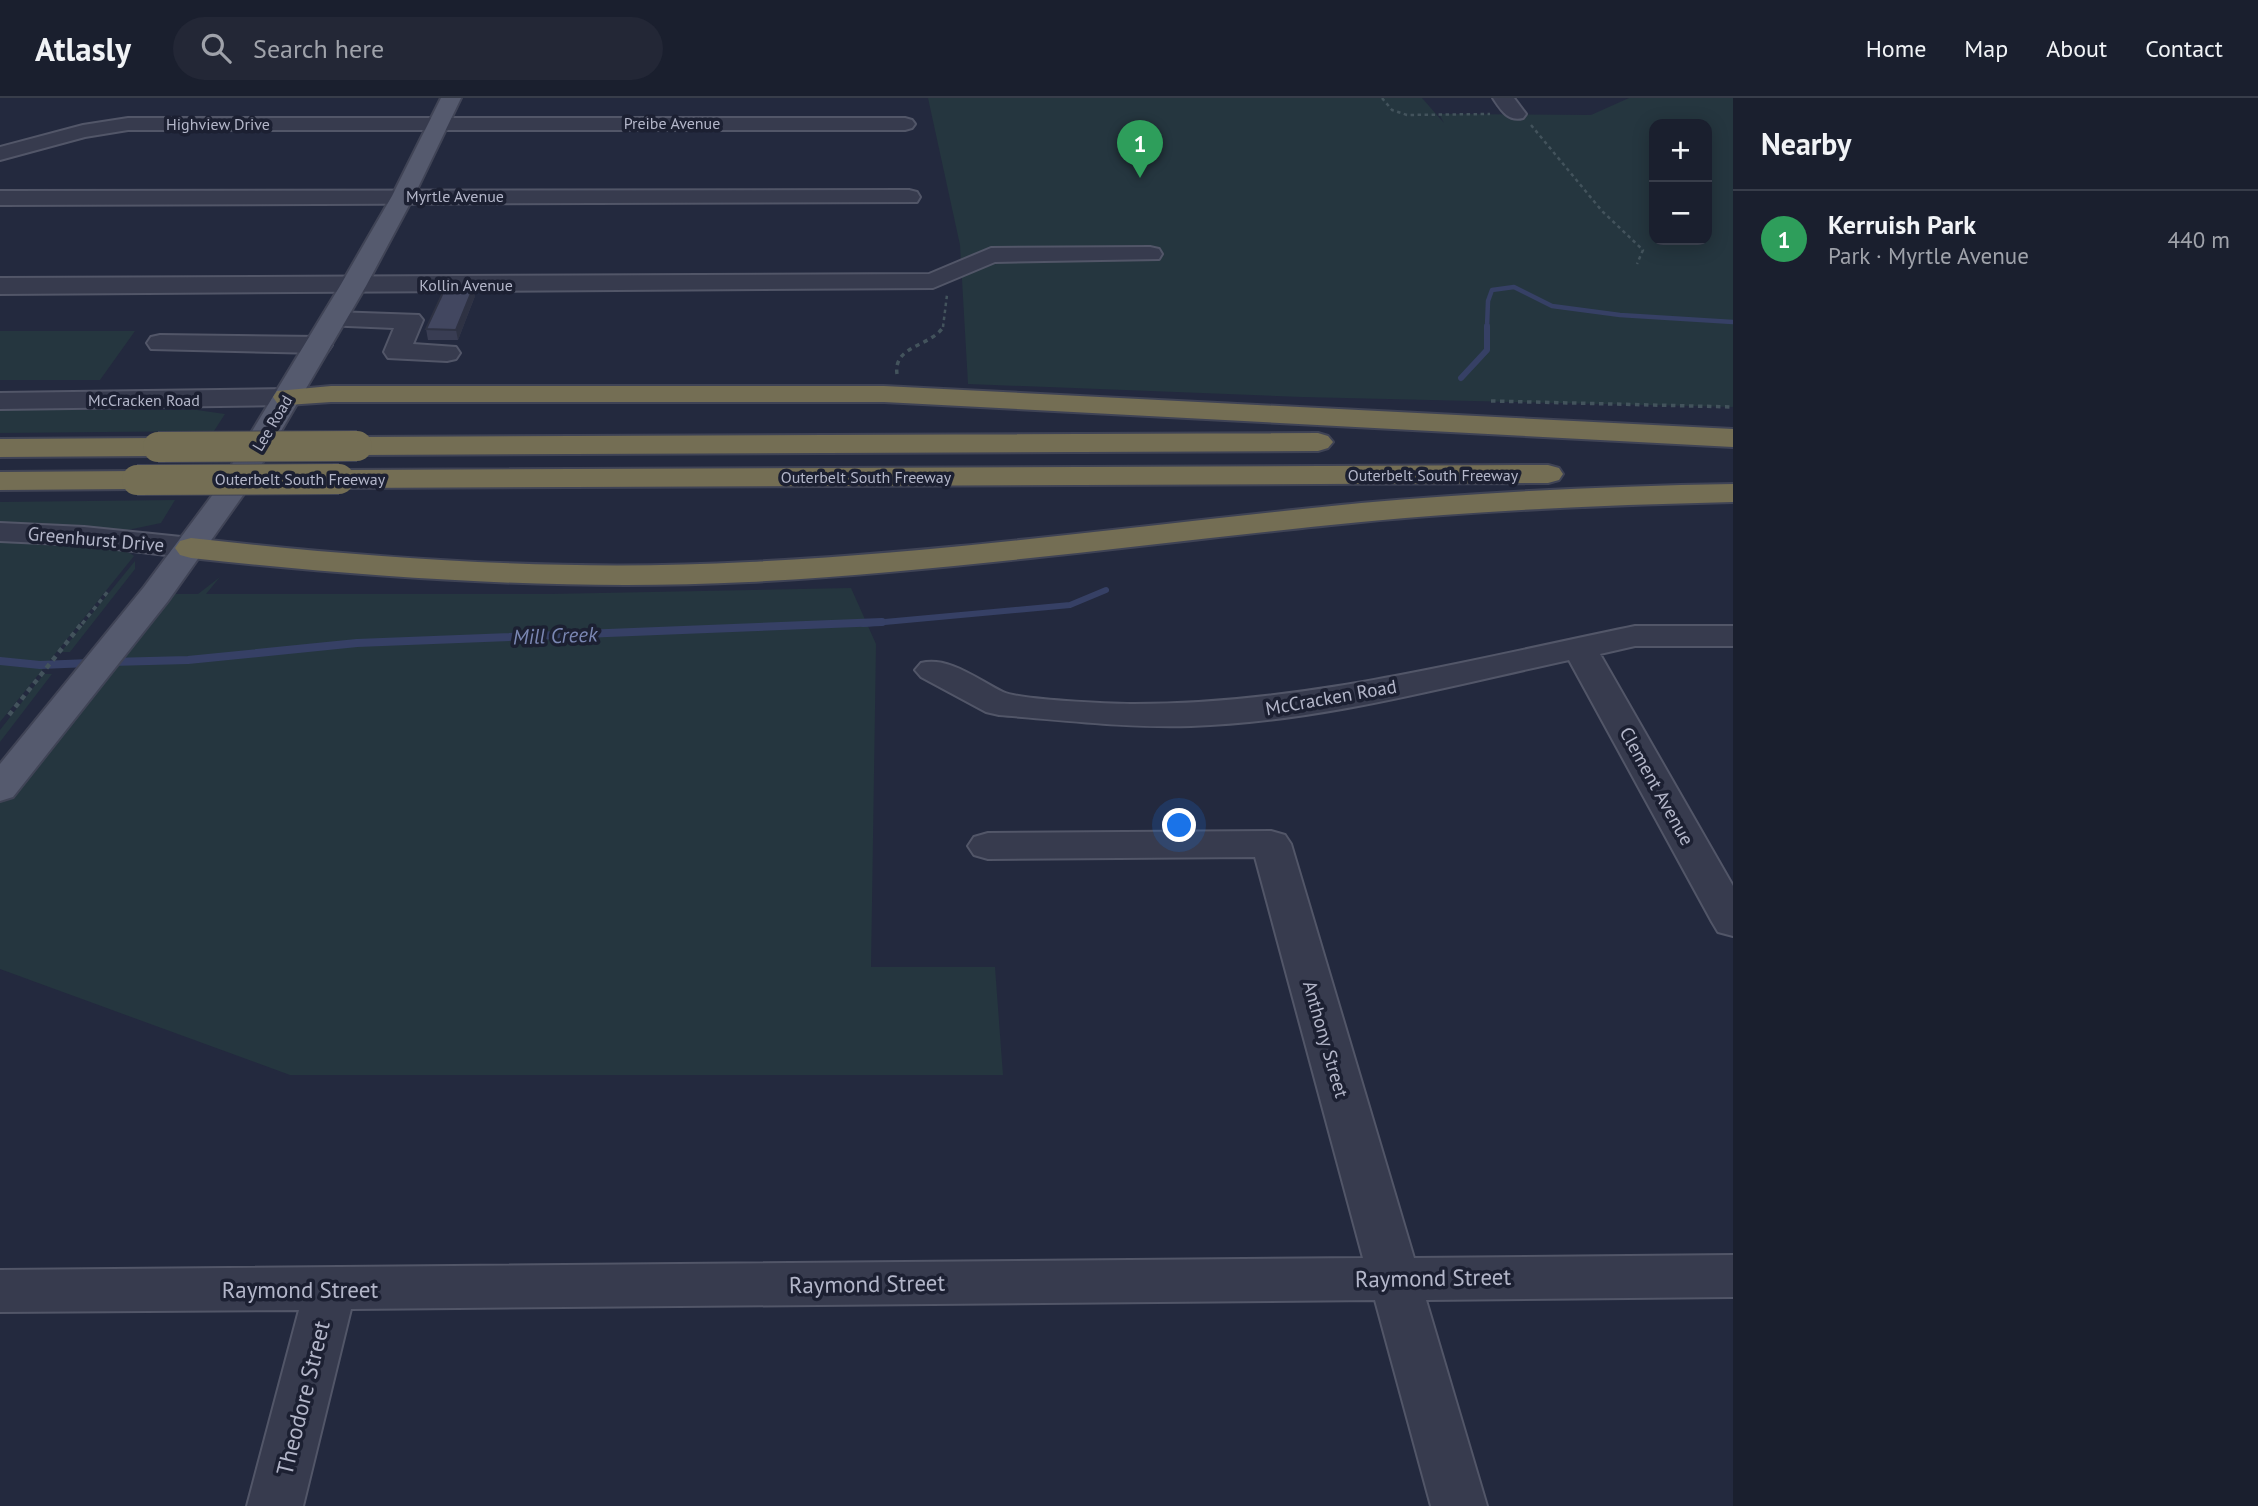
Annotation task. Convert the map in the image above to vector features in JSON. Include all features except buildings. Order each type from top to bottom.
[{"type":"highway","points":[[287,397],[331,394],[846,393],[1359,421],[1578,428],[1733,440]]},
{"type":"highway","name":"Outerbelt South Freeway","points":[[0,448],[1733,440]]},
{"type":"highway","name":"Outerbelt South Freeway","points":[[0,481],[1733,473]]},
{"type":"highway","points":[[191,548],[479,572],[704,574],[884,562],[1481,502],[1733,494]]},
{"type":"main road","name":"Lee Road","points":[[0,789],[156,594],[231,491],[334,320],[403,196],[451,98]]},
{"type":"street","name":"Preibe Avenue","points":[[439,123],[905,124]]},
{"type":"street","name":"Highview Drive","points":[[0,154],[83,131],[128,124],[439,123]]},
{"type":"street","name":"Myrtle Avenue","points":[[0,198],[909,197]]},
{"type":"street","points":[[939,279],[991,255],[1150,254]]},
{"type":"street","name":"Kollin Avenue","points":[[0,286],[353,286],[939,279]]},
{"type":"street","points":[[334,320],[410,320],[397,352],[447,353]]},
{"type":"street","points":[[160,343],[319,345]]},
{"type":"street","name":"McCracken Road","points":[[0,401],[287,397]]},
{"type":"street","name":"Greenhurst Drive","points":[[0,532],[85,537],[191,548]]},
{"type":"street","name":"McCracken Road","points":[[933,670],[999,704],[1123,715],[1192,715],[1283,707],[1634,636],[1733,636]]},
{"type":"street","name":"Clement Avenue","points":[[1580,649],[1733,922]]},
{"type":"street","name":"Anthony Street","points":[[988,846],[1271,844],[1459,1506]]},
{"type":"street","name":"Raymond Street","points":[[0,1291],[1733,1276]]},
{"type":"street","name":"Theodore Street","points":[[275,1506],[330,1290]]},
{"type":"path","points":[[1382,98],[1392,110],[1407,115],[1504,108],[1536,128],[1593,202],[1626,237],[1643,250],[1637,264]]},
{"type":"path","points":[[902,380],[895,372],[900,354],[934,338],[943,328],[947,309],[939,279]]},
{"type":"path","points":[[1479,401],[1733,407]]},
{"type":"path","points":[[9,715],[109,590]]},
{"type":"shaded area","points":[[928,98],[1422,98],[1444,123],[1439,114],[1591,115],[1629,98],[1733,98],[1733,407],[1302,397],[968,384],[960,245]]},
{"type":"shaded area","points":[[0,331],[135,331],[100,380],[0,380]]},
{"type":"shaded area","points":[[0,410],[197,410],[225,414],[214,431],[0,433]]},
{"type":"shaded area","points":[[175,500],[161,523],[123,531],[0,526],[0,502]]},
{"type":"shaded area","points":[[0,540],[111,547],[134,556],[0,722]]},
{"type":"shaded area","points":[[135,561],[135,569],[70,652],[61,652]]},
{"type":"shaded area","points":[[220,577],[206,594],[550,594],[851,588],[876,644],[871,967],[995,967],[1003,1075],[290,1075],[0,969],[0,789],[156,594],[198,594]]},
{"type":"shaded area","points":[[44,674],[52,674],[0,742],[0,730]]},
{"type":"waterway","points":[[1487,327],[1488,301],[1492,290],[1514,287],[1552,306],[1620,315],[1733,322]]},
{"type":"waterway","points":[[1461,378],[1487,350],[1487,327]]},
{"type":"waterway","name":"Mill Creek","points":[[863,624],[1070,605],[1106,590]]},
{"type":"waterway","name":"Mill Creek","points":[[110,662],[188,660],[357,643],[882,622]]},
{"type":"waterway","name":"Mill Creek","points":[[0,661],[40,665],[90,663]]},
{"type":"place","name":"Kerruish Park","points":[[1140,178]]}]
